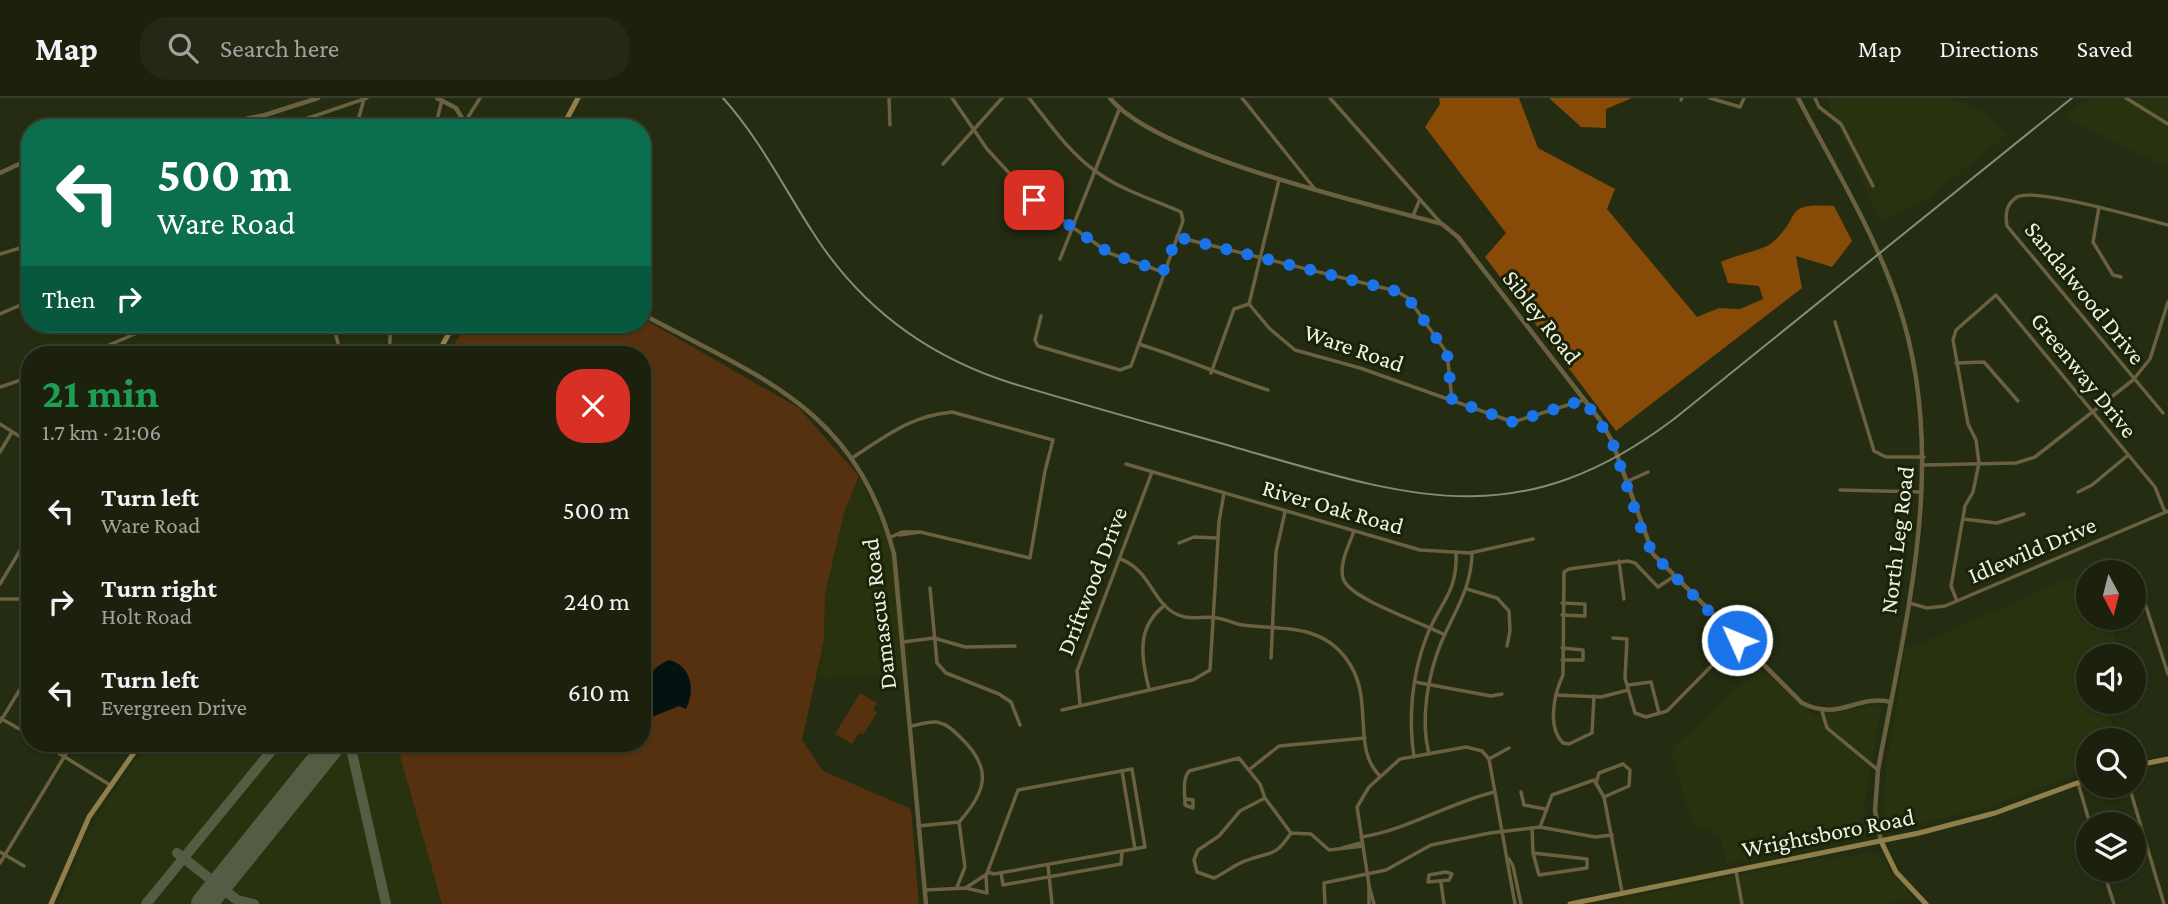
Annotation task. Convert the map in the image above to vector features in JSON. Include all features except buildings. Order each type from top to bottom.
[{"type":"main road","points":[[567,119],[578,98]]},
{"type":"main road","points":[[51,904],[89,817],[133,752]]},
{"type":"main road","points":[[2146,763],[2168,759]]},
{"type":"main road","name":"Wrightsboro Road","points":[[1570,904],[1881,841],[1995,813],[2076,783]]},
{"type":"main road","points":[[1881,841],[1896,872],[1926,904]]},
{"type":"street","points":[[246,119],[318,98]]},
{"type":"street","points":[[467,119],[480,98]]},
{"type":"street","points":[[889,98],[890,125]]},
{"type":"street","points":[[953,98],[1004,170],[1034,200],[1109,253],[1163,272]]},
{"type":"street","points":[[943,164],[1002,98]]},
{"type":"street","points":[[1029,98],[1069,148],[1094,171],[1148,200],[1181,212],[1183,221],[1131,366],[1120,370],[1038,346],[1035,340],[1041,316]]},
{"type":"street","name":"Sibley Road","points":[[1110,98],[1119,110],[1177,142],[1280,178],[1442,224],[1458,237],[1584,400],[1612,441],[1648,545],[1673,577],[1800,702],[1822,711],[1827,728],[1878,770]]},
{"type":"street","points":[[1242,98],[1314,188]]},
{"type":"street","points":[[1330,98],[1442,224]]},
{"type":"street","points":[[1710,98],[1740,107],[1744,98]]},
{"type":"street","name":"North Leg Road","points":[[1798,98],[1886,270],[1914,362],[1924,457],[1923,492],[1909,603],[1878,770],[1875,811],[1881,841]]},
{"type":"street","points":[[1815,98],[1819,107],[1841,124],[1873,186]]},
{"type":"street","points":[[2126,98],[2168,124]]},
{"type":"street","points":[[306,119],[365,99]]},
{"type":"street","points":[[359,119],[365,99]]},
{"type":"street","points":[[437,119],[440,99],[456,107],[463,119]]},
{"type":"street","points":[[1060,259],[1119,110]]},
{"type":"street","points":[[0,173],[21,163]]},
{"type":"street","points":[[1211,373],[1234,309],[1249,304],[1280,178]]},
{"type":"street","name":"Sandalwood Drive","points":[[2099,207],[2020,195],[2009,204],[2007,226],[2163,413]]},
{"type":"street","points":[[1413,216],[1420,199]]},
{"type":"street","points":[[2121,277],[2113,275],[2094,242],[2099,207],[2168,225]]},
{"type":"street","points":[[1177,237],[1396,291],[1408,298],[1447,353],[1452,400]]},
{"type":"street","points":[[0,254],[21,248]]},
{"type":"street","name":"Greenway Drive","points":[[1956,363],[1953,340],[1956,330],[1996,295],[2155,487],[2167,511]]},
{"type":"street","points":[[1924,465],[2016,463],[2035,457],[2133,380],[2150,359],[2168,302]]},
{"type":"street","name":"Ware Road","points":[[1249,304],[1269,328],[1295,350],[1513,422],[1584,400]]},
{"type":"street","points":[[0,314],[21,306]]},
{"type":"street","name":"Damascus Road","points":[[651,319],[802,404],[852,458],[885,520],[890,538],[903,642],[926,904]]},
{"type":"street","points":[[1835,322],[1874,451],[1886,457],[1924,457]]},
{"type":"street","points":[[107,346],[137,333]]},
{"type":"street","points":[[1139,344],[1172,354],[1211,373],[1268,390]]},
{"type":"street","points":[[1957,601],[1951,586],[1963,519],[1979,463],[1976,440],[1968,425],[1956,363],[1984,362],[2018,401]]},
{"type":"street","points":[[0,387],[21,380]]},
{"type":"street","points":[[852,458],[911,419],[940,413],[952,412],[1053,440],[1030,558],[920,532],[890,538]]},
{"type":"street","points":[[0,424],[21,438]]},
{"type":"street","points":[[0,452],[12,432]]},
{"type":"street","points":[[2078,492],[2092,485],[2128,455]]},
{"type":"street","name":"River Oak Road","points":[[1126,464],[1420,550],[1472,552],[1534,539]]},
{"type":"street","name":"Driftwood Drive","points":[[1081,705],[1077,671],[1152,472]]},
{"type":"street","points":[[1626,482],[1648,472]]},
{"type":"street","points":[[1840,490],[1923,492]]},
{"type":"street","points":[[1062,710],[1193,680],[1210,670],[1218,538],[1224,493]]},
{"type":"street","name":"Idlewild Drive","points":[[1909,603],[1927,608],[1945,606],[2167,511]]},
{"type":"street","points":[[1271,658],[1276,552],[1286,512]]},
{"type":"street","points":[[1963,519],[1997,523],[2024,514]]},
{"type":"street","points":[[1354,531],[1342,569],[1346,585],[1359,595],[1445,635]]},
{"type":"street","points":[[1179,543],[1194,537],[1218,538]]},
{"type":"street","points":[[0,584],[21,549]]},
{"type":"street","points":[[1414,757],[1410,729],[1415,682],[1431,627],[1457,578],[1456,552]]},
{"type":"street","points":[[1429,754],[1426,724],[1434,660],[1471,578],[1472,552]]},
{"type":"street","points":[[1120,559],[1138,567],[1165,605],[1184,617],[1215,617],[1241,625],[1304,629],[1321,636],[1344,656],[1362,691],[1367,759],[1380,776]]},
{"type":"street","points":[[1594,696],[1592,733],[1569,744],[1558,738],[1554,729],[1556,695],[1563,675],[1564,572],[1619,561],[1635,563],[1658,586],[1673,577]]},
{"type":"street","points":[[1619,561],[1624,599]]},
{"type":"street","points":[[929,588],[935,658],[946,673],[1011,702],[1020,725]]},
{"type":"street","points":[[1466,589],[1497,598],[1509,611],[1511,619],[1507,646]]},
{"type":"street","points":[[0,599],[21,599]]},
{"type":"street","points":[[1562,603],[1585,604],[1587,607],[1585,616],[1562,615]]},
{"type":"street","points":[[1149,689],[1141,656],[1142,642],[1146,626],[1165,605]]},
{"type":"street","points":[[2146,607],[2168,674]]},
{"type":"street","points":[[903,642],[934,638],[965,648],[1015,646]]},
{"type":"street","points":[[1614,638],[1627,639],[1628,687],[1635,713],[1646,717],[1667,711],[1737,640]]},
{"type":"street","points":[[1562,648],[1583,650],[1583,660],[1562,660]]},
{"type":"street","points":[[1415,682],[1491,695],[1502,694]]},
{"type":"street","points":[[1556,695],[1594,696],[1651,682],[1659,713]]},
{"type":"street","points":[[21,688],[1,720],[21,730]]},
{"type":"street","points":[[1822,711],[1874,700],[1891,702]]},
{"type":"street","points":[[909,726],[937,722],[950,727],[978,755],[982,786],[978,797],[959,822],[965,867],[957,887]]},
{"type":"street","points":[[1250,769],[1279,746],[1365,738]]},
{"type":"street","points":[[1374,904],[1357,807],[1361,797],[1400,759],[1474,748],[1489,759],[1515,904]]},
{"type":"street","points":[[1489,759],[1509,748]]},
{"type":"street","points":[[58,752],[110,785]]},
{"type":"street","points":[[0,863],[2,854],[67,752]]},
{"type":"street","points":[[1185,799],[1185,776],[1192,769],[1235,758],[1250,769],[1261,784],[1265,798],[1291,833]]},
{"type":"street","points":[[1540,827],[1552,795],[1595,782],[1599,773],[1623,764],[1630,770],[1629,786],[1604,797]]},
{"type":"street","points":[[925,890],[957,887],[987,892],[988,872],[1018,790],[1132,769],[1145,847],[1001,873],[988,872],[966,888]]},
{"type":"street","points":[[1122,771],[1135,849]]},
{"type":"street","points":[[1595,782],[1604,797],[1622,892]]},
{"type":"street","points":[[1361,837],[1381,834],[1494,792]]},
{"type":"street","points":[[1521,792],[1522,803],[1545,808]]},
{"type":"street","points":[[1265,798],[1240,811],[1219,836],[1198,850],[1194,860],[1196,872],[1214,878],[1247,860],[1266,857],[1280,849],[1291,833]]},
{"type":"street","points":[[2133,798],[2164,904]]},
{"type":"street","points":[[918,826],[959,822]]},
{"type":"street","points":[[1325,904],[1324,883],[1386,870],[1431,845],[1540,827],[1595,836],[1612,835]]},
{"type":"street","points":[[1532,828],[1533,853],[1536,873],[1544,877],[1587,868],[1587,859],[1533,853]]},
{"type":"street","points":[[1291,833],[1308,833],[1325,849],[1363,844]]},
{"type":"street","points":[[1001,873],[1003,885],[1121,864],[1122,852]]},
{"type":"street","points":[[2,854],[24,866]]},
{"type":"street","points":[[1509,859],[1521,904]]},
{"type":"street","points":[[1048,865],[1052,904]]},
{"type":"street","points":[[1735,869],[1742,904]]},
{"type":"street","points":[[1451,873],[1451,879],[1441,883],[1429,882],[1428,877],[1451,873]]},
{"type":"street","points":[[2107,882],[2114,904]]},
{"type":"street","points":[[1441,883],[1444,904]]},
{"type":"street","points":[[1369,885],[1369,904]]},
{"type":"shaded area","points":[[1439,98],[1519,98],[1538,148],[1615,189],[1607,209],[1697,317],[1719,308],[1740,309],[1763,299],[1759,286],[1728,283],[1721,262],[1769,245],[1782,232],[1795,212],[1806,206],[1834,206],[1852,241],[1832,267],[1796,256],[1802,288],[1616,431],[1485,257],[1506,233],[1425,127],[1440,104]]},
{"type":"shaded area","points":[[1549,98],[1632,98],[1606,109],[1606,128],[1581,127]]},
{"type":"shaded area","points":[[1826,98],[1949,98],[1984,112],[2007,135],[1932,195],[1881,223]]},
{"type":"shaded area","points":[[2091,98],[2168,98],[2168,168],[2064,117]]},
{"type":"shaded area","points":[[651,323],[799,408],[859,476],[844,513],[825,594],[824,640],[802,740],[823,771],[911,809],[919,904],[442,904],[400,752],[651,752],[651,346],[454,346],[461,333],[651,333]]},
{"type":"shaded area","points":[[859,476],[898,562],[911,673],[817,679],[824,640],[825,594],[844,513]]},
{"type":"shaded area","points":[[2076,577],[2076,630],[2113,630],[2118,644],[2076,644],[2076,714],[2120,714],[2110,717],[2113,728],[2076,728],[2076,775],[1993,806],[1892,830],[1883,825],[1885,779],[1905,647],[1910,648]]},
{"type":"shaded area","points":[[669,660],[682,667],[690,679],[691,694],[686,709],[679,706],[651,717],[651,674]]},
{"type":"shaded area","points":[[1760,668],[1815,716],[1882,704],[1865,801],[1867,835],[1726,864],[1720,836],[1692,822],[1670,750]]},
{"type":"shaded area","points":[[860,693],[877,703],[873,710],[877,712],[863,735],[859,733],[852,744],[835,734]]},
{"type":"shaded area","points":[[141,752],[400,752],[442,904],[59,904],[84,841],[105,804]]},
{"type":"shaded area","points":[[1876,853],[1914,899],[1884,904],[1593,904],[1820,859]]},
{"type":"taxiway","points":[[146,904],[270,752]]},
{"type":"taxiway","points":[[352,752],[386,904]]},
{"type":"taxiway","points":[[177,853],[237,900],[254,904]]},
{"type":"runway","points":[[204,904],[327,752]]},
{"type":"railway","points":[[723,98],[759,146],[812,231],[851,283],[898,325],[951,359],[1011,383],[1302,467],[1412,492],[1463,496],[1514,493],[1565,480],[1618,456],[1674,419],[2072,98]]},
{"type":"route","points":[[1034,200],[1109,253],[1163,272],[1177,237],[1396,291],[1408,298],[1447,353],[1452,400],[1513,422],[1584,400],[1612,441],[1642,531],[1653,554],[1688,593],[1737,640]]}]
